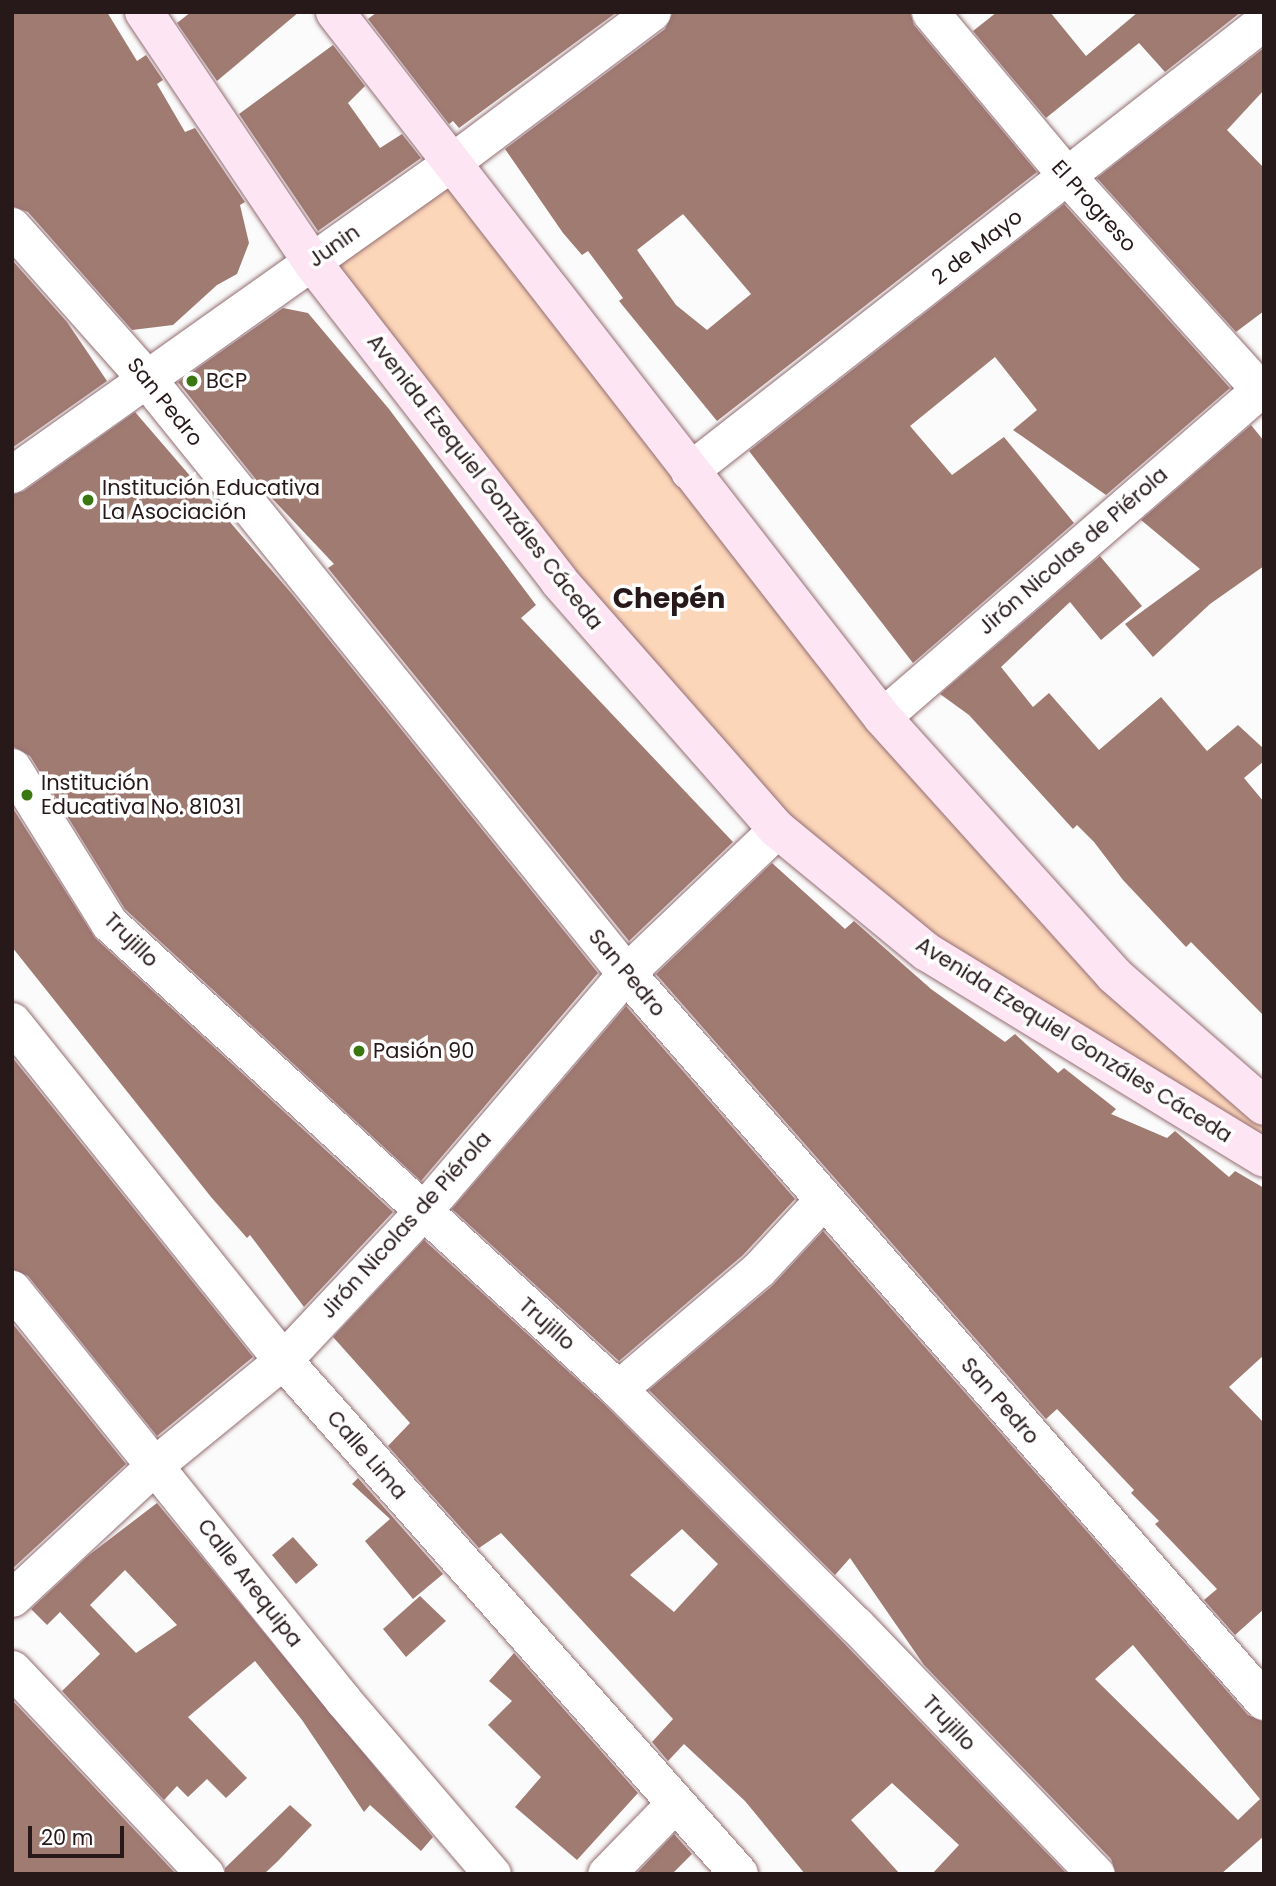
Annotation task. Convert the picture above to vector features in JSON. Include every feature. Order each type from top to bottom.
[{"type":"main road","name":"Avenida Ezequiel Gonzáles Cáceda","points":[[144,12],[312,261],[559,581],[777,829],[927,952],[1264,1158]]},
{"type":"main road","points":[[335,12],[882,717],[1114,975],[1264,1107]]},
{"type":"street","name":"Junin","points":[[12,474],[452,162],[652,12]]},
{"type":"street","name":"El Progreso","points":[[930,12],[1067,176],[1262,390]]},
{"type":"street","name":"2 de Mayo","points":[[689,471],[1264,21]]},
{"type":"street","name":"San Pedro","points":[[12,227],[146,378],[626,973],[822,1200],[1264,1701]]},
{"type":"street","name":"Jirón Nicolas de Piérola","points":[[882,717],[1262,390]]},
{"type":"street","name":"Trujillo","points":[[12,767],[109,923],[618,1389],[856,1625],[1096,1874]]},
{"type":"street","name":"Jirón Nicolas de Piérola","points":[[12,1598],[156,1464],[283,1360],[423,1211],[626,973],[777,829]]},
{"type":"street","name":"Calle Lima","points":[[12,1022],[283,1360],[674,1804],[739,1874]]},
{"type":"street","points":[[618,1389],[758,1270],[822,1200]]},
{"type":"street","name":"Calle Arequipa","points":[[12,1289],[156,1464],[343,1700],[492,1874]]},
{"type":"street","points":[[12,1669],[205,1874]]},
{"type":"street","points":[[606,1874],[674,1804]]},
{"type":"shaded area","points":[[452,162],[882,717],[1264,1106],[1264,1158],[777,829],[312,262]]},
{"type":"building","points":[[12,12],[107,12],[137,61],[146,55],[163,80],[157,84],[185,132],[195,128],[245,202],[240,205],[249,243],[237,274],[217,285],[173,325],[132,330],[28,212],[12,206]]},
{"type":"building","points":[[191,12],[299,12],[217,81],[177,23]]},
{"type":"building","points":[[377,12],[617,12],[459,128],[453,121],[449,124],[368,19]]},
{"type":"building","points":[[673,12],[910,12],[914,25],[1037,172],[717,421],[619,301],[623,298],[588,251],[582,255],[563,233],[505,149],[665,29]],"holes":[[[683,214],[751,294],[707,330],[676,305],[637,250]]]},
{"type":"building","points":[[997,12],[1050,12],[1086,56],[1138,12],[1241,12],[1165,72],[1139,43],[1046,118],[973,31]]},
{"type":"building","points":[[333,45],[365,86],[348,103],[380,148],[402,134],[421,158],[318,231],[239,114]]},
{"type":"building","points":[[1264,48],[1264,90],[1227,130],[1264,168],[1264,311],[1236,332],[1097,178]]},
{"type":"building","points":[[1064,204],[1230,388],[1106,495],[1013,430],[1037,410],[995,357],[910,426],[952,475],[1004,437],[1074,523],[913,663],[749,451]]},
{"type":"building","points":[[12,260],[67,322],[107,381],[12,448]]},
{"type":"building","points":[[283,308],[308,313],[389,409],[536,605],[521,618],[733,842],[629,941],[328,568],[334,564],[266,492],[178,382]]},
{"type":"building","points":[[135,412],[292,594],[598,973],[421,1181],[125,909],[30,756],[12,746],[12,495],[24,491]]},
{"type":"building","points":[[1251,425],[1264,441],[1264,566],[1210,604],[1153,657],[1125,624],[1200,569],[1141,520]]},
{"type":"building","points":[[1100,556],[1142,606],[1101,640],[1070,602],[1001,667],[1033,707],[1049,693],[1099,750],[1161,697],[1207,751],[1238,725],[1264,749],[1264,761],[1244,778],[1264,802],[1264,1016],[1191,942],[1186,947],[1123,880],[1094,842],[1077,825],[1073,829],[969,715],[940,694]]},
{"type":"building","points":[[12,807],[95,938],[393,1212],[304,1307],[250,1235],[247,1238],[211,1197],[12,947]]},
{"type":"building","points":[[772,863],[845,929],[854,921],[931,989],[1005,1042],[1015,1034],[1058,1073],[1064,1068],[1116,1109],[1111,1114],[1167,1138],[1175,1131],[1229,1177],[1235,1171],[1264,1188],[1264,1355],[1229,1387],[1264,1423],[1264,1609],[1235,1635],[1204,1600],[1217,1589],[1155,1524],[1159,1521],[1131,1493],[1134,1490],[1057,1409],[1046,1419],[656,974]]},
{"type":"building","points":[[626,1006],[795,1199],[743,1255],[619,1361],[452,1209]]},
{"type":"building","points":[[12,1057],[253,1357],[157,1436],[28,1276],[12,1269]]},
{"type":"building","points":[[823,1231],[1248,1715],[1264,1722],[1264,1836],[1221,1874],[1116,1874],[1111,1859],[924,1665],[850,1558],[835,1575],[649,1390],[772,1286]],"holes":[[[1133,1645],[1260,1799],[1238,1820],[1095,1679]]]},
{"type":"building","points":[[424,1240],[604,1404],[841,1640],[1067,1874],[932,1874],[959,1845],[892,1783],[851,1820],[900,1874],[805,1874],[745,1801],[684,1744],[668,1761],[652,1742],[673,1719],[501,1533],[479,1548],[388,1446],[410,1423],[333,1337]],"holes":[[[682,1529],[718,1564],[674,1612],[630,1575]]]},
{"type":"building","points":[[12,1323],[126,1464],[12,1569]]},
{"type":"building","points":[[358,1478],[443,1574],[413,1599],[365,1541],[390,1519],[352,1484]]},
{"type":"building","points":[[157,1503],[433,1837],[421,1851],[370,1805],[364,1812],[302,1720],[255,1661],[188,1717],[247,1778],[226,1798],[207,1779],[188,1797],[177,1786],[164,1800],[62,1691],[100,1654],[60,1612],[47,1625],[31,1609],[89,1555]],"holes":[[[125,1570],[177,1625],[136,1653],[90,1605]]]},
{"type":"building","points":[[293,1537],[318,1565],[296,1584],[272,1555]]},
{"type":"building","points":[[420,1596],[446,1621],[406,1657],[383,1629]]},
{"type":"building","points":[[514,1653],[638,1793],[577,1860],[515,1807],[541,1777],[488,1725],[512,1701],[489,1681]]},
{"type":"building","points":[[12,1700],[176,1874],[12,1874]]},
{"type":"building","points":[[290,1805],[312,1825],[264,1874],[225,1874],[225,1868]]},
{"type":"building","points":[[674,1834],[692,1854],[672,1874],[636,1874]]},
{"type":"place","name":"BCP","points":[[192,381]]},
{"type":"place","name":"Institución Educativa La Asociación","points":[[88,500]]},
{"type":"place","name":"Institución Educativa No. 81031","points":[[27,795]]},
{"type":"place","name":"Pasión 90","points":[[359,1051]]},
{"type":"district","name":"Chepén","points":[[669,599]]}]
